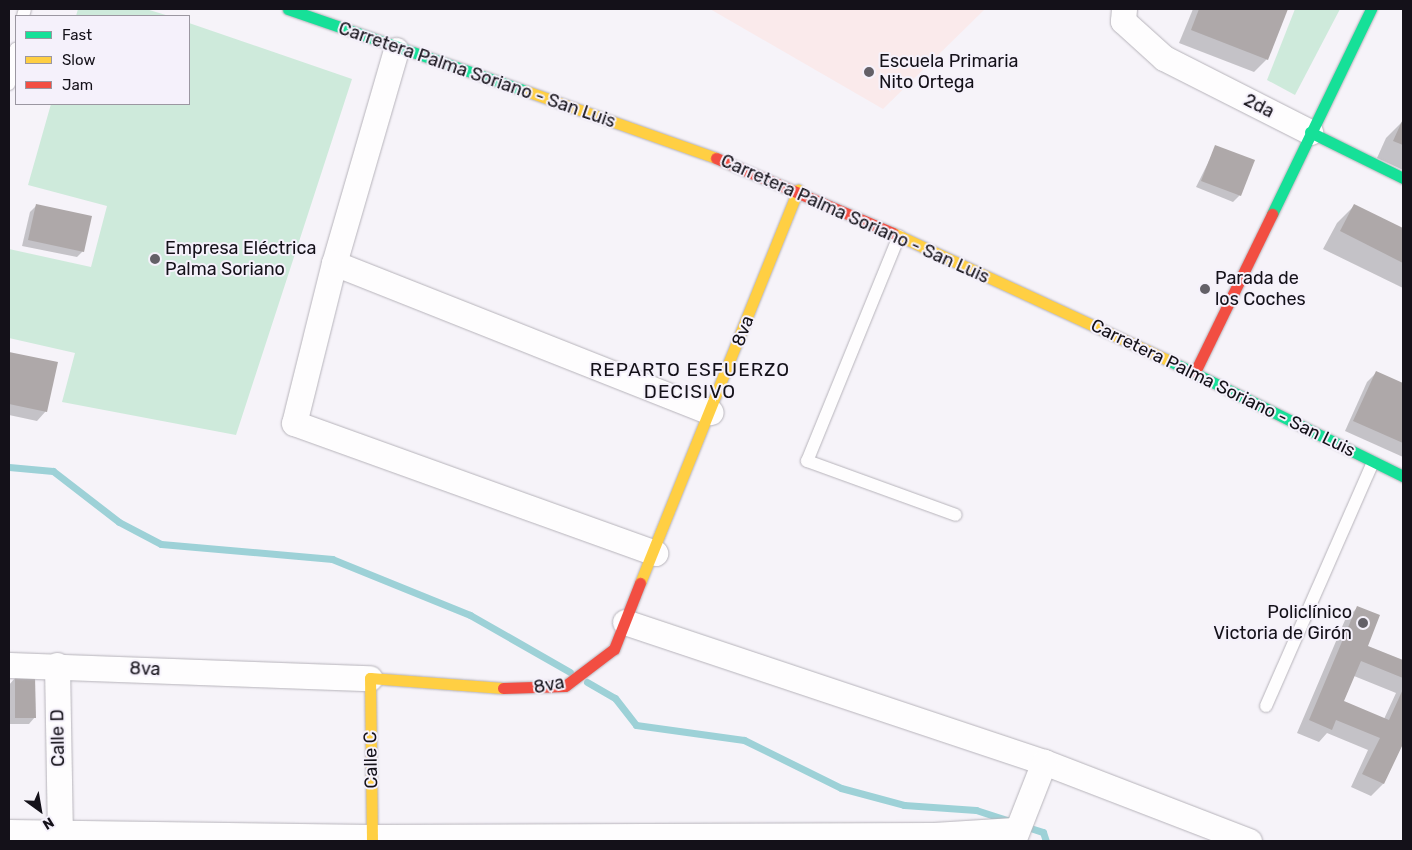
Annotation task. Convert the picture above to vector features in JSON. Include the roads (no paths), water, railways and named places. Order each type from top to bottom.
[{"type":"street","name":"Carretera Palma Soriano - San Luis","points":[[288,9],[396,50],[672,141],[798,190],[1195,372],[1403,476]]},
{"type":"street","points":[[1195,372],[1371,9]]},
{"type":"street","name":"2da","points":[[1118,13],[1164,58],[1403,178]]},
{"type":"street","points":[[396,50],[334,263],[294,423],[655,553]]},
{"type":"street","name":"8va","points":[[9,665],[57,665],[370,678],[526,690],[565,686],[614,649],[655,553],[798,190]]},
{"type":"street","points":[[334,263],[711,412]]},
{"type":"street","points":[[625,622],[1044,762],[1249,841]]},
{"type":"street","name":"Calle D","points":[[57,665],[59,837]]},
{"type":"street","name":"Calle C","points":[[370,678],[372,839]]},
{"type":"street","points":[[9,832],[59,837],[372,839],[934,835],[1016,828],[1044,762]]},
{"type":"lane","points":[[9,84],[15,53]]},
{"type":"lane","points":[[899,236],[807,461],[956,515]]},
{"type":"lane","points":[[1266,706],[1374,462]]},
{"type":"waterway","points":[[9,467],[53,471],[119,522],[161,544],[332,559],[470,615],[570,672]]},
{"type":"waterway","points":[[587,682],[615,698],[636,725],[744,740],[841,788],[904,805],[976,810],[1009,821]]},
{"type":"waterway","points":[[1024,826],[1043,832],[1046,841]]},
{"type":"place","name":"Escuela Primaria Nito Ortega","points":[[869,72]]},
{"type":"place","name":"Empresa Eléctrica Palma Soriano","points":[[155,259]]},
{"type":"place","name":"Parada de los Coches","points":[[1205,289]]},
{"type":"place","name":"Policlínico Victoria de Girón","points":[[1363,623]]},
{"type":"district","name":"REPARTO ESFUERZO DECISIVO","points":[[690,381]]}]
